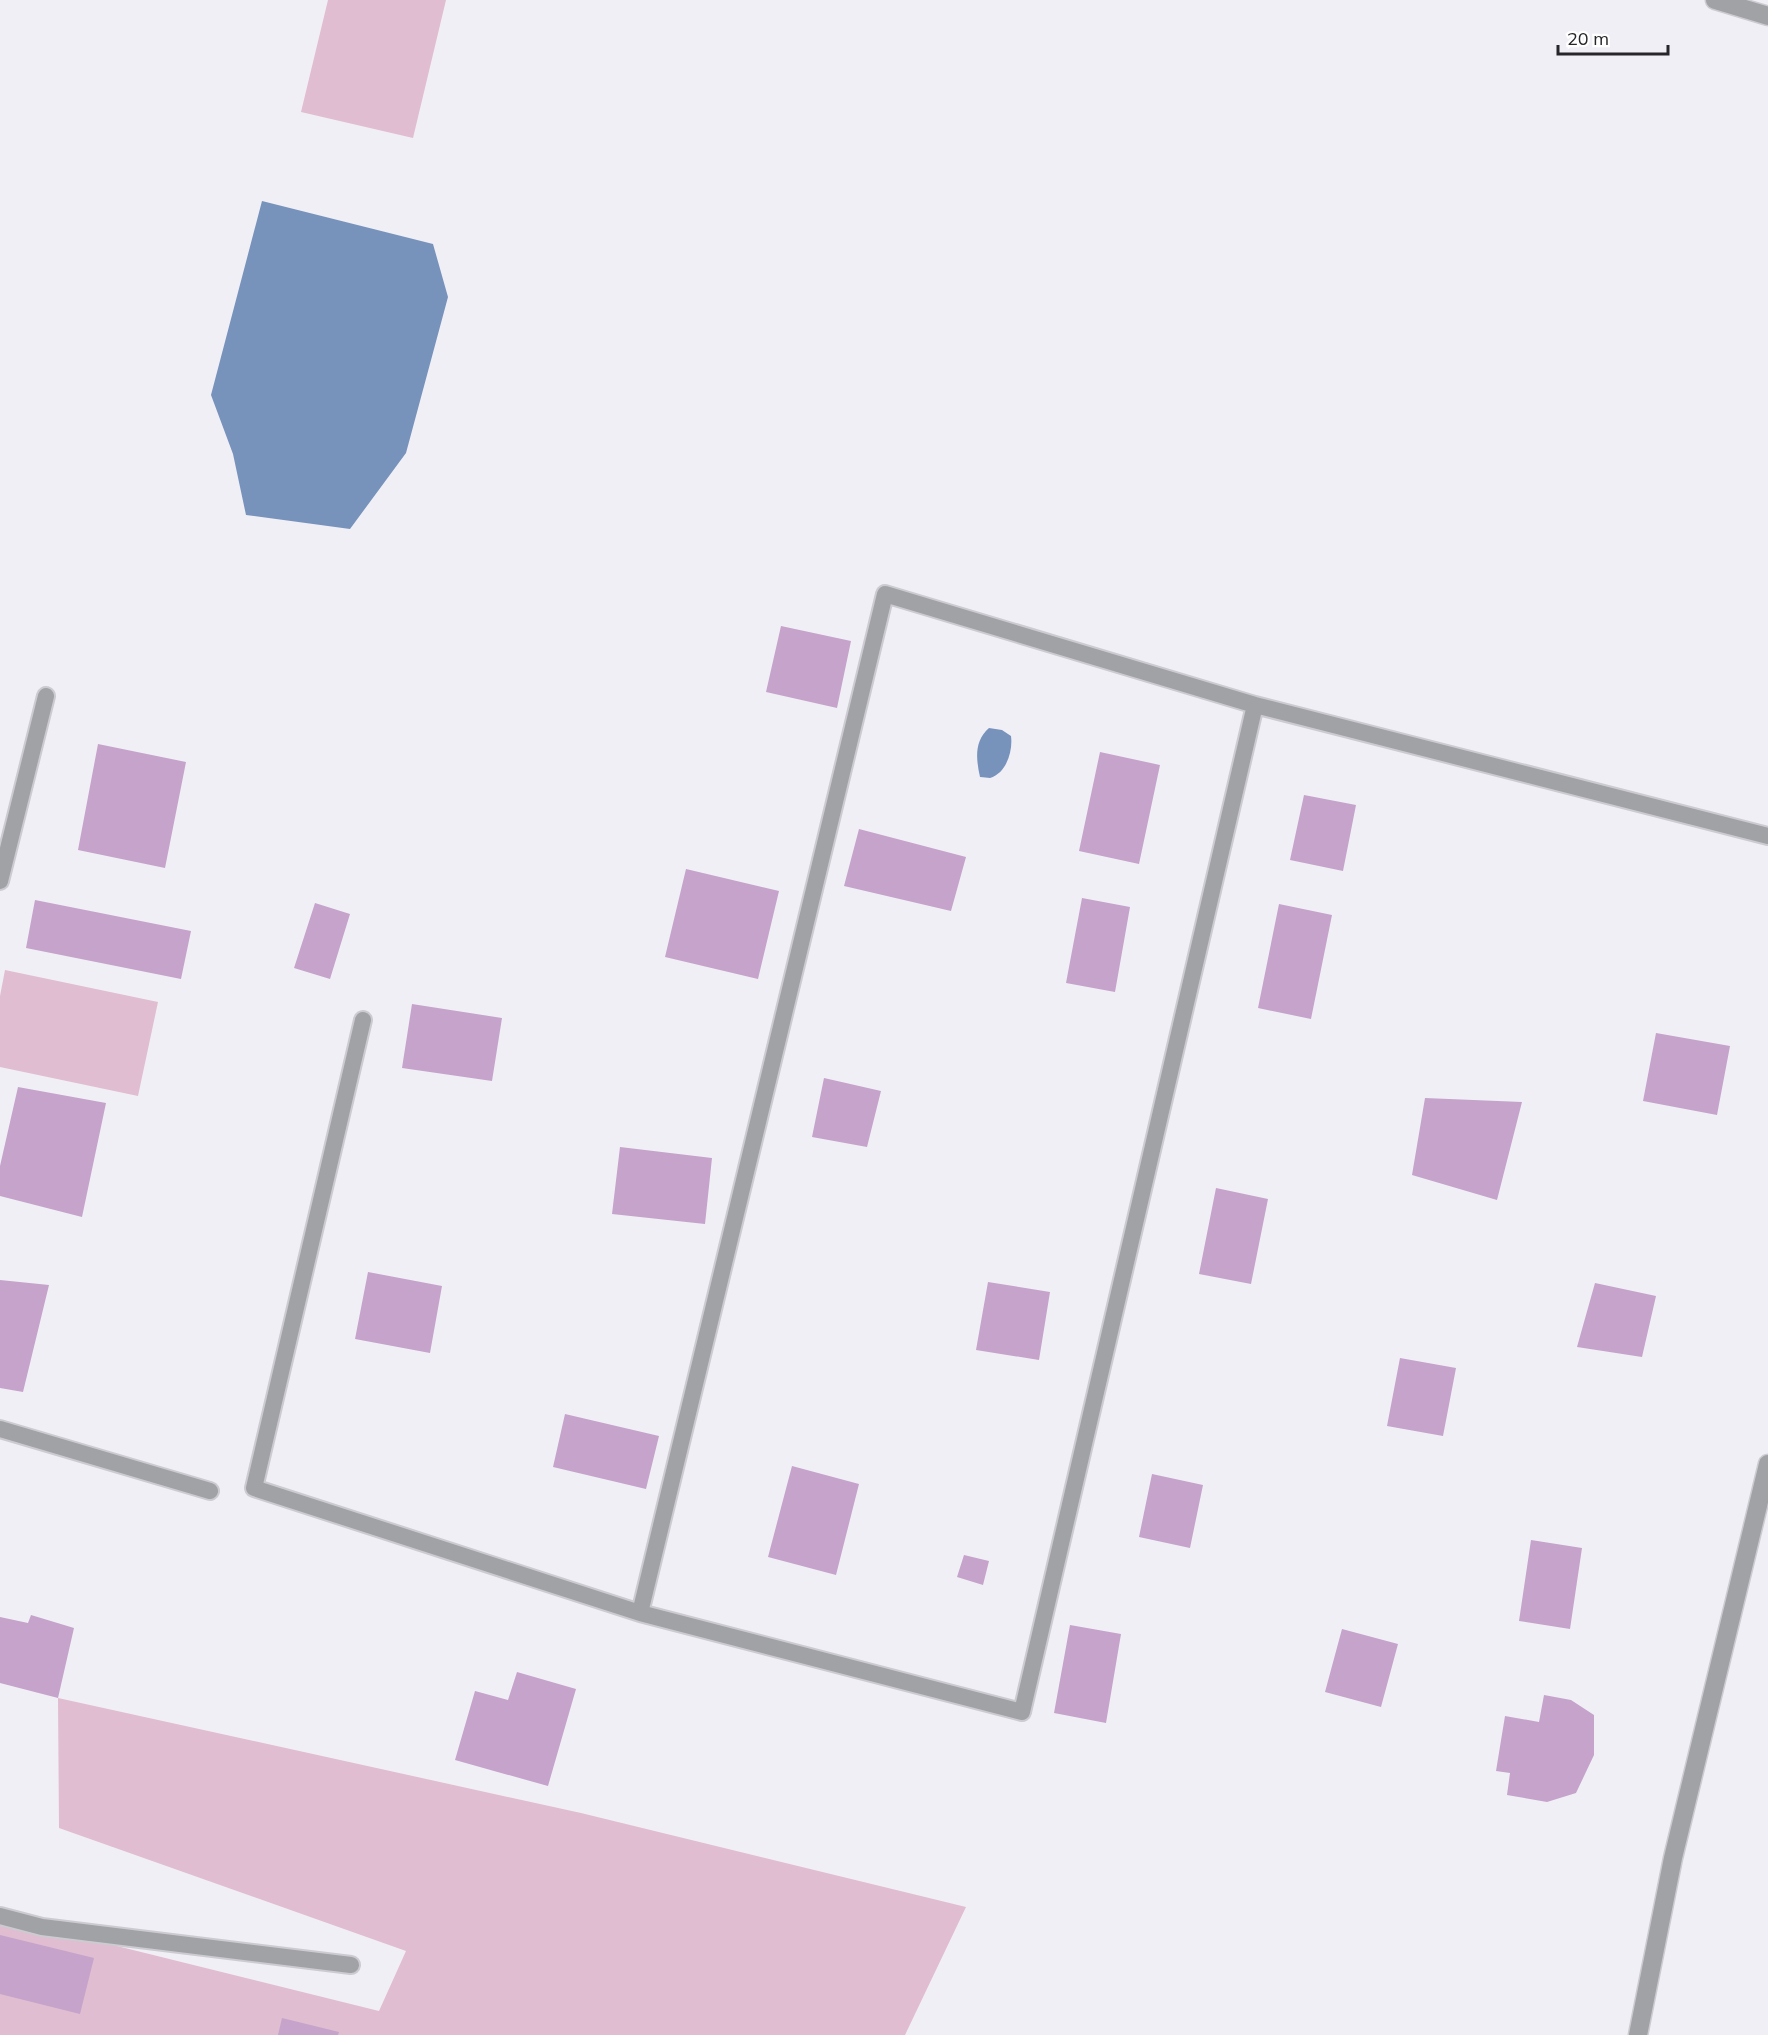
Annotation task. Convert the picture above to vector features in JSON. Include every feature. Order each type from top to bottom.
[{"type":"street","points":[[1715,0],[1768,16]]},
{"type":"street","points":[[1638,2035],[1673,1858],[1768,1464]]},
{"type":"lane","points":[[640,1613],[885,594],[1255,705],[1768,836]]},
{"type":"lane","points":[[0,880],[46,696]]},
{"type":"lane","points":[[363,1020],[254,1488],[640,1613],[1022,1712],[1255,705]]},
{"type":"lane","points":[[0,1430],[210,1491]]},
{"type":"lane","points":[[0,1916],[42,1927],[351,1965]]},
{"type":"shaded area","points":[[328,0],[446,0],[413,138],[301,112]]},
{"type":"shaded area","points":[[5,970],[158,1002],[138,1096],[0,1067],[0,996]]},
{"type":"shaded area","points":[[58,1698],[581,1813],[966,1907],[905,2035],[0,2035],[0,1917],[379,2011],[406,1951],[59,1828]]},
{"type":"water","points":[[262,201],[433,244],[448,297],[406,453],[350,529],[246,515],[233,454],[211,395]]},
{"type":"water","points":[[989,728],[1002,730],[1011,736],[1010,754],[1005,766],[990,778],[980,777],[977,757],[981,739]]},
{"type":"building","points":[[781,626],[851,641],[837,708],[766,692]]},
{"type":"building","points":[[98,744],[186,762],[165,868],[78,850]]},
{"type":"building","points":[[1100,752],[1160,765],[1139,864],[1079,851]]},
{"type":"building","points":[[1304,795],[1356,805],[1343,871],[1290,860]]},
{"type":"building","points":[[859,829],[966,857],[951,911],[844,886]]},
{"type":"building","points":[[686,869],[779,891],[758,979],[665,957]]},
{"type":"building","points":[[1082,898],[1130,907],[1115,992],[1066,983]]},
{"type":"building","points":[[35,900],[191,931],[181,979],[26,948]]},
{"type":"building","points":[[315,903],[350,914],[330,979],[294,968]]},
{"type":"building","points":[[1279,904],[1332,915],[1311,1019],[1258,1008]]},
{"type":"building","points":[[412,1004],[502,1018],[492,1081],[402,1068]]},
{"type":"building","points":[[1656,1033],[1730,1046],[1717,1115],[1643,1101]]},
{"type":"building","points":[[824,1078],[881,1091],[867,1147],[812,1137]]},
{"type":"building","points":[[18,1087],[106,1103],[82,1217],[0,1196],[0,1166]]},
{"type":"building","points":[[1425,1098],[1522,1102],[1497,1200],[1412,1175]]},
{"type":"building","points":[[620,1147],[712,1158],[705,1224],[612,1214]]},
{"type":"building","points":[[1216,1188],[1268,1199],[1251,1284],[1199,1274]]},
{"type":"building","points":[[368,1272],[442,1286],[430,1353],[355,1339]]},
{"type":"building","points":[[0,1280],[49,1285],[23,1392],[0,1388]]},
{"type":"building","points":[[988,1282],[1050,1292],[1039,1360],[976,1350]]},
{"type":"building","points":[[1595,1283],[1656,1296],[1642,1357],[1577,1347]]},
{"type":"building","points":[[1400,1358],[1456,1368],[1443,1436],[1387,1426]]},
{"type":"building","points":[[565,1414],[659,1436],[646,1489],[553,1467]]},
{"type":"building","points":[[792,1466],[859,1484],[836,1575],[768,1557]]},
{"type":"building","points":[[1152,1474],[1203,1485],[1190,1548],[1139,1537]]},
{"type":"building","points":[[1531,1540],[1582,1548],[1570,1629],[1519,1621]]},
{"type":"building","points":[[964,1555],[989,1561],[983,1585],[957,1577]]},
{"type":"building","points":[[31,1615],[74,1628],[58,1698],[0,1683],[0,1617],[28,1623]]},
{"type":"building","points":[[1070,1625],[1121,1634],[1106,1723],[1054,1713]]},
{"type":"building","points":[[1342,1629],[1398,1644],[1381,1707],[1325,1692]]},
{"type":"building","points":[[517,1672],[576,1689],[548,1786],[455,1760],[475,1691],[508,1700]]},
{"type":"building","points":[[1544,1695],[1571,1700],[1594,1715],[1594,1755],[1576,1793],[1547,1802],[1507,1795],[1510,1773],[1496,1771],[1505,1716],[1539,1722]]},
{"type":"building","points":[[0,1935],[94,1958],[80,2014],[0,1994]]},
{"type":"building","points":[[282,2018],[339,2032],[338,2035],[278,2035]]}]
